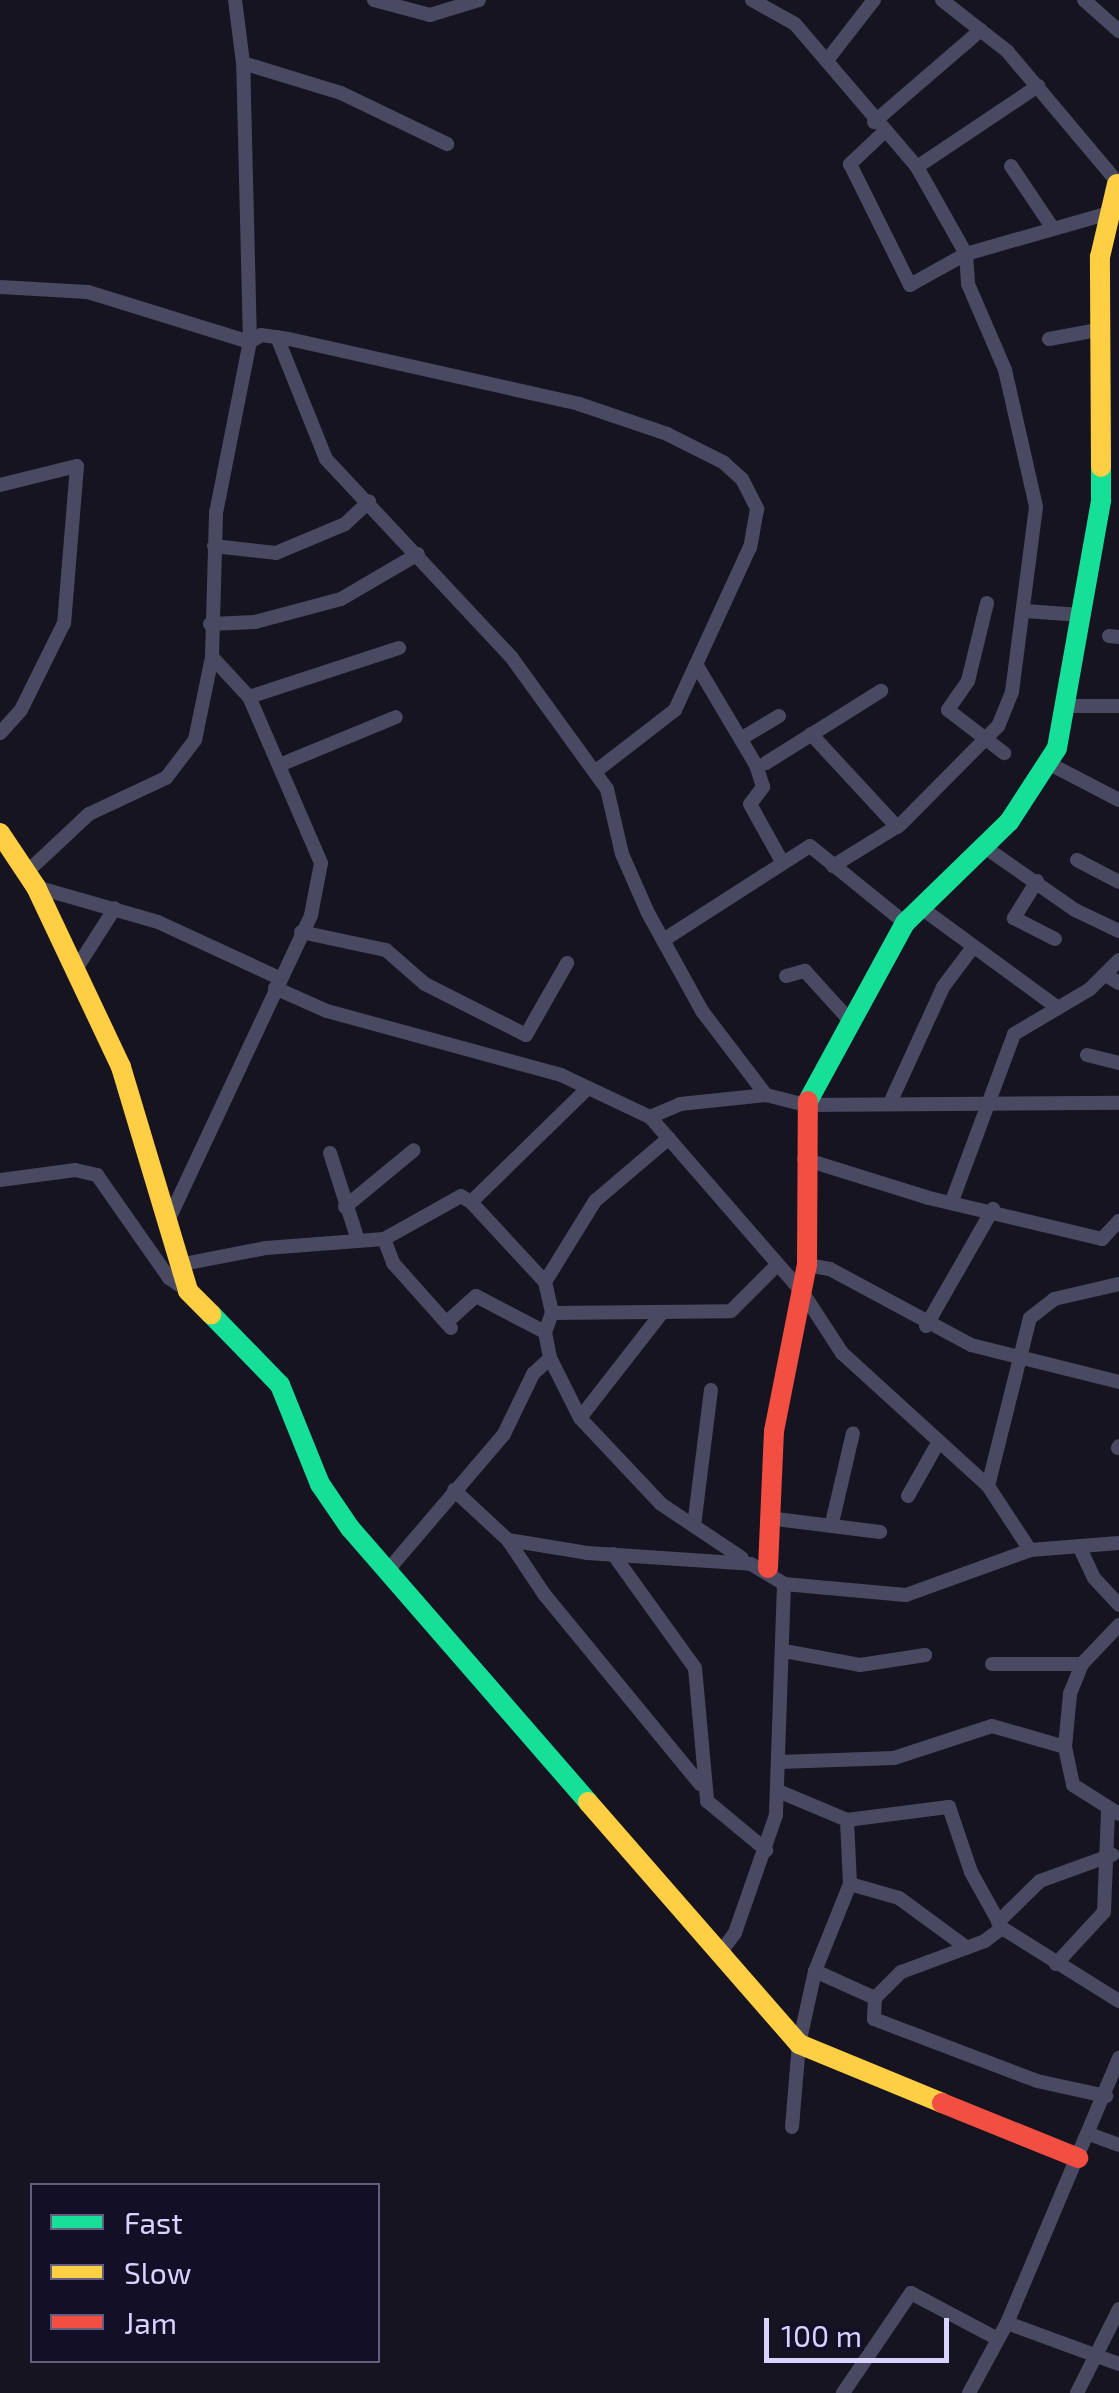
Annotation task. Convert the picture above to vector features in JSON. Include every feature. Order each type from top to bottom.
[{"type":"street","points":[[32,880],[89,814],[149,790],[184,761],[195,740],[212,658],[214,546],[250,342],[244,63],[235,0]]},
{"type":"street","points":[[374,0],[430,14],[479,0]]},
{"type":"street","points":[[752,0],[795,24],[828,59],[879,127],[918,167],[966,254],[968,284],[1005,370],[1036,507],[1012,692],[986,742],[896,827],[833,866]]},
{"type":"street","points":[[828,59],[874,0]]},
{"type":"street","points":[[760,1566],[776,1415],[806,1265],[806,1105],[905,923],[986,848],[1048,763],[1065,706],[1109,466],[1098,330],[1109,213],[1118,184],[1038,86],[981,30],[942,0]]},
{"type":"street","points":[[1084,0],[1119,31]]},
{"type":"street","points":[[981,30],[879,127],[850,164],[906,282],[914,284],[966,254],[1109,213]]},
{"type":"street","points":[[244,63],[341,94],[447,144]]},
{"type":"street","points":[[918,167],[1038,86]]},
{"type":"street","points":[[1011,166],[1052,227]]},
{"type":"street","points":[[0,287],[88,292],[250,342],[278,337],[579,404],[723,462],[753,498],[756,531],[675,710],[596,771]]},
{"type":"street","points":[[1049,339],[1098,330]]},
{"type":"street","points":[[278,337],[318,447],[522,670],[596,771],[607,789],[635,887],[702,1011],[766,1095]]},
{"type":"street","points":[[0,485],[77,466],[64,623],[21,710],[0,733]]},
{"type":"street","points":[[214,546],[276,553],[344,524],[369,502]]},
{"type":"street","points":[[210,624],[255,622],[342,598],[418,554]]},
{"type":"street","points":[[987,603],[968,680],[948,710],[1004,753]]},
{"type":"street","points":[[1025,611],[1082,616]]},
{"type":"street","points":[[249,697],[400,648]]},
{"type":"street","points":[[167,1224],[301,932],[322,864],[282,764],[249,697],[212,658]]},
{"type":"street","points":[[696,664],[742,738],[762,783],[750,804],[780,860]]},
{"type":"street","points":[[766,763],[881,692]]},
{"type":"street","points":[[1065,706],[1119,706]]},
{"type":"street","points":[[742,738],[779,716]]},
{"type":"street","points":[[282,764],[396,717]]},
{"type":"street","points":[[810,734],[896,827]]},
{"type":"street","points":[[1048,763],[1119,800]]},
{"type":"street","points":[[0,833],[32,880],[121,1067],[188,1291]]},
{"type":"street","points":[[664,939],[744,894],[780,860],[814,846],[905,923]]},
{"type":"street","points":[[986,848],[1119,931]]},
{"type":"street","points":[[1077,860],[1119,882]]},
{"type":"street","points":[[32,880],[114,908],[277,983],[326,1011],[514,1061],[588,1088],[650,1117],[724,1210],[803,1294],[842,1353],[988,1486],[1030,1550]]},
{"type":"street","points":[[1037,880],[1014,918],[1054,939]]},
{"type":"street","points":[[920,907],[1058,1008]]},
{"type":"street","points":[[76,968],[114,908]]},
{"type":"street","points":[[301,932],[386,950],[425,984],[526,1035]]},
{"type":"street","points":[[890,1103],[943,987],[973,947]]},
{"type":"street","points":[[952,1202],[1014,1034],[1112,979],[1119,960]]},
{"type":"street","points":[[514,1061],[567,963]]},
{"type":"street","points":[[786,976],[805,971],[853,1024]]},
{"type":"street","points":[[1087,1055],[1119,1063]]},
{"type":"street","points":[[472,1202],[588,1088]]},
{"type":"street","points":[[650,1117],[680,1104],[766,1095],[806,1105],[987,1106],[1027,1100],[1119,1103]]},
{"type":"street","points":[[545,1282],[595,1202],[669,1138]]},
{"type":"street","points":[[345,1207],[414,1150]]},
{"type":"street","points":[[330,1154],[358,1240]]},
{"type":"street","points":[[804,1159],[952,1202],[1102,1238],[1119,1220]]},
{"type":"street","points":[[0,1180],[75,1170],[97,1176],[169,1278],[188,1291],[280,1385],[327,1498],[799,2044],[1078,2158]]},
{"type":"street","points":[[178,1265],[384,1239],[461,1196],[472,1202],[545,1282],[552,1312],[546,1332],[550,1358],[580,1418],[622,1468],[694,1526],[784,1584],[906,1595],[1030,1550],[1119,1543]]},
{"type":"street","points":[[926,1326],[993,1209]]},
{"type":"street","points":[[384,1239],[393,1262],[449,1326],[476,1296],[546,1332]]},
{"type":"street","points":[[552,1312],[731,1311],[778,1264]]},
{"type":"street","points":[[806,1265],[830,1269],[926,1326],[1017,1360],[1119,1382]]},
{"type":"street","points":[[988,1486],[1017,1360],[1039,1309],[1119,1284]]},
{"type":"street","points":[[580,1418],[660,1314]]},
{"type":"street","points":[[388,1570],[504,1434],[533,1374],[550,1358]]},
{"type":"street","points":[[694,1526],[711,1390]]},
{"type":"street","points":[[832,1523],[853,1433]]},
{"type":"street","points":[[908,1496],[939,1441]]},
{"type":"street","points":[[454,1490],[508,1540],[544,1594],[700,1784],[707,1801],[766,1850]]},
{"type":"street","points":[[768,1518],[880,1532]]},
{"type":"street","points":[[508,1540],[613,1554],[760,1566]]},
{"type":"street","points":[[1080,1548],[1094,1578],[1119,1605]]},
{"type":"street","points":[[613,1554],[695,1668],[702,1696],[700,1784]]},
{"type":"street","points":[[719,1954],[735,1933],[766,1850],[778,1791],[784,1584]]},
{"type":"street","points":[[1056,1964],[1104,1912],[1114,1812],[1066,1776],[1065,1747],[1070,1694],[1082,1664],[1119,1625]]},
{"type":"street","points":[[784,1651],[860,1665],[925,1655]]},
{"type":"street","points":[[992,1664],[1082,1664]]},
{"type":"street","points":[[778,1762],[894,1758],[992,1726],[1065,1747]]},
{"type":"street","points":[[778,1791],[847,1820],[949,1807],[968,1864],[1000,1925],[1119,2001]]},
{"type":"street","points":[[792,2127],[799,2044],[816,1971],[850,1884],[847,1820]]},
{"type":"street","points":[[1106,2096],[1037,2081],[885,2027],[874,2019],[875,1998],[912,1966],[967,1948],[1000,1925],[1040,1881],[1109,1860],[1119,1847]]},
{"type":"street","points":[[850,1884],[899,1898],[967,1948]]},
{"type":"street","points":[[816,1971],[875,1998]]},
{"type":"street","points":[[969,2393],[1007,2322],[1119,2059]]},
{"type":"street","points":[[1089,2134],[1119,2145]]},
{"type":"street","points":[[843,2393],[901,2298],[911,2293],[998,2340]]},
{"type":"street","points":[[1077,2393],[1119,2309]]},
{"type":"street","points":[[1007,2322],[1119,2364]]},
{"type":"traffic: fast","points":[[808,1101],[905,923],[1009,822],[1057,748],[1101,500],[1101,467]]},
{"type":"traffic: fast","points":[[211,1314],[280,1385],[320,1484],[350,1528],[588,1802]]},
{"type":"traffic: slow","points":[[1101,467],[1100,257],[1117,184]]},
{"type":"traffic: slow","points":[[0,833],[36,887],[121,1067],[188,1291],[211,1314]]},
{"type":"traffic: slow","points":[[588,1802],[799,2044],[942,2103]]},
{"type":"traffic: jam","points":[[768,1568],[774,1431],[807,1265],[808,1101]]},
{"type":"traffic: jam","points":[[942,2103],[1078,2158]]}]
